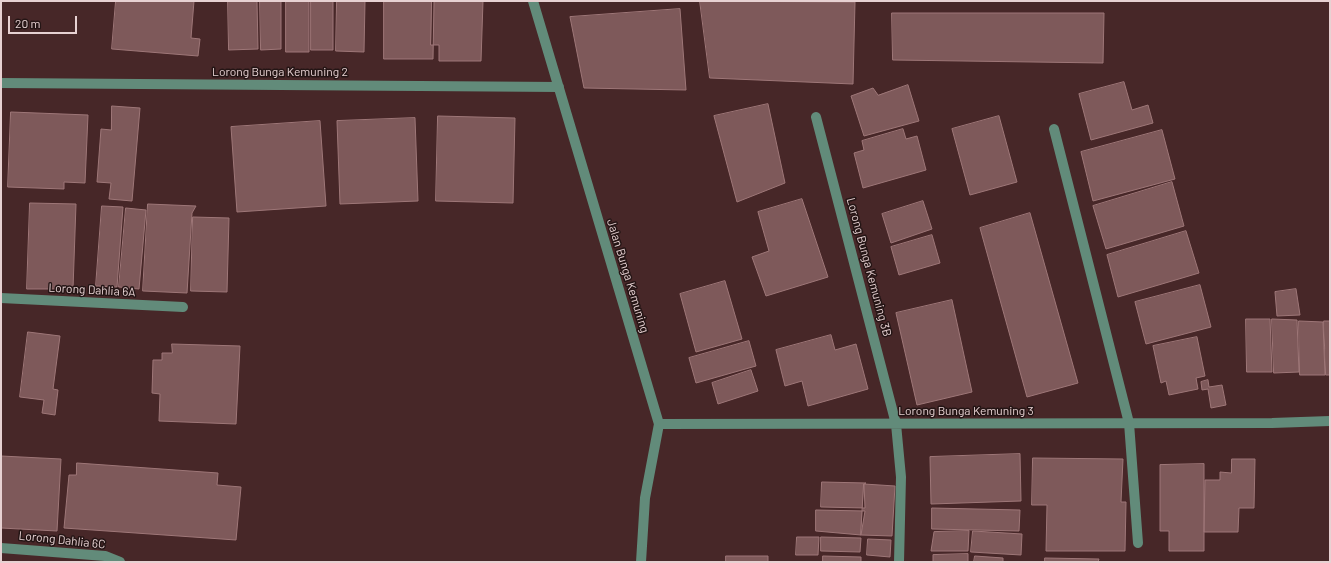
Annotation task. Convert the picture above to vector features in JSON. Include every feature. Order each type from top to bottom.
[{"type":"street","name":"Jalan Bunga Kemuning","points":[[533,1],[659,424],[645,498],[641,562]]},
{"type":"street","name":"Lorong Bunga Kemuning 2","points":[[1,83],[559,87]]},
{"type":"street","name":"Lorong Bunga Kemuning 3B","points":[[816,117],[896,424],[901,477],[899,562]]},
{"type":"street","points":[[1054,129],[1129,424],[1138,543]]},
{"type":"street","name":"Lorong Dahlia 6A","points":[[1,298],[182,308]]},
{"type":"street","name":"Lorong Bunga Kemuning 3","points":[[659,424],[1129,424],[1330,421]]},
{"type":"street","name":"Lorong Dahlia 6C","points":[[1,548],[105,556],[120,562]]},
{"type":"building","points":[[116,1],[194,1],[191,38],[200,39],[198,56],[112,49]]},
{"type":"building","points":[[228,1],[257,1],[258,49],[229,50]]},
{"type":"building","points":[[260,1],[281,1],[281,49],[261,50]]},
{"type":"building","points":[[286,1],[309,1],[309,52],[286,52]]},
{"type":"building","points":[[311,1],[333,1],[333,50],[311,50]]},
{"type":"building","points":[[337,1],[365,1],[364,52],[336,51]]},
{"type":"building","points":[[384,1],[434,1],[433,59],[384,59]]},
{"type":"building","points":[[432,1],[483,1],[481,61],[439,61],[439,45],[431,45]]},
{"type":"building","points":[[700,1],[855,2],[853,84],[710,78]]},
{"type":"building","points":[[680,9],[686,90],[584,88],[570,17]]},
{"type":"building","points":[[892,13],[1104,13],[1103,63],[893,60]]},
{"type":"building","points":[[1124,82],[1132,110],[1148,105],[1153,123],[1091,140],[1079,94]]},
{"type":"building","points":[[908,85],[919,121],[864,136],[851,96],[873,88],[878,95]]},
{"type":"building","points":[[768,104],[785,183],[737,202],[714,116]]},
{"type":"building","points":[[112,106],[140,108],[132,201],[109,199],[111,183],[97,182],[101,129],[111,130]]},
{"type":"building","points":[[11,112],[88,115],[85,183],[64,182],[64,189],[8,187]]},
{"type":"building","points":[[438,116],[515,118],[513,203],[436,201]]},
{"type":"building","points":[[999,116],[1017,182],[970,195],[952,129]]},
{"type":"building","points":[[415,118],[418,201],[340,204],[337,121]]},
{"type":"building","points":[[320,121],[326,206],[237,212],[231,127]]},
{"type":"building","points":[[903,129],[906,139],[917,136],[926,170],[863,188],[854,153],[864,150],[862,141]]},
{"type":"building","points":[[1162,130],[1175,179],[1093,201],[1081,152]]},
{"type":"building","points":[[1172,182],[1184,226],[1106,249],[1093,206]]},
{"type":"building","points":[[802,199],[828,277],[766,296],[752,257],[769,251],[758,212]]},
{"type":"building","points":[[923,201],[932,229],[891,243],[882,214]]},
{"type":"building","points":[[30,203],[76,204],[73,289],[27,289]]},
{"type":"building","points":[[148,204],[196,206],[192,213],[187,293],[143,291]]},
{"type":"building","points":[[102,206],[123,207],[117,287],[96,286]]},
{"type":"building","points":[[126,208],[146,210],[139,289],[119,287]]},
{"type":"building","points":[[1030,213],[1078,383],[1027,397],[980,228]]},
{"type":"building","points":[[193,217],[229,218],[227,292],[191,291]]},
{"type":"building","points":[[1186,231],[1199,273],[1118,297],[1107,255]]},
{"type":"building","points":[[932,235],[940,263],[899,275],[891,247]]},
{"type":"building","points":[[725,281],[742,339],[696,352],[680,294]]},
{"type":"building","points":[[1200,285],[1211,327],[1146,344],[1135,302]]},
{"type":"building","points":[[1296,289],[1300,315],[1277,316],[1275,292]]},
{"type":"building","points":[[952,300],[972,392],[917,405],[896,313]]},
{"type":"building","points":[[1246,319],[1270,319],[1272,372],[1247,372]]},
{"type":"building","points":[[1272,319],[1297,320],[1299,372],[1274,373]]},
{"type":"building","points":[[1299,321],[1323,322],[1325,375],[1300,375]]},
{"type":"building","points":[[1324,321],[1330,321],[1330,375],[1326,375]]},
{"type":"building","points":[[28,332],[60,336],[53,389],[58,390],[55,415],[42,413],[44,400],[20,397]]},
{"type":"building","points":[[831,335],[835,350],[856,344],[868,389],[808,406],[802,381],[785,386],[776,350]]},
{"type":"building","points":[[1197,337],[1205,376],[1196,378],[1198,389],[1169,395],[1166,381],[1161,383],[1153,346]]},
{"type":"building","points":[[749,341],[756,366],[696,383],[689,358]]},
{"type":"building","points":[[172,344],[240,346],[236,424],[159,421],[160,394],[152,393],[153,360],[162,360],[162,353],[172,353]]},
{"type":"building","points":[[751,370],[758,391],[718,404],[712,383]]},
{"type":"building","points":[[1208,380],[1209,387],[1222,385],[1226,405],[1211,408],[1208,389],[1202,390],[1201,382]]},
{"type":"building","points":[[1020,454],[1021,501],[931,504],[930,457]]},
{"type":"building","points":[[1,456],[61,459],[57,531],[1,528]]},
{"type":"building","points":[[1033,458],[1123,459],[1121,502],[1126,502],[1125,551],[1046,551],[1047,505],[1032,505]]},
{"type":"building","points":[[1232,459],[1255,459],[1254,508],[1239,508],[1238,532],[1204,532],[1205,480],[1220,480],[1220,472],[1231,473]]},
{"type":"building","points":[[77,463],[218,473],[217,485],[241,487],[236,540],[64,528],[69,475],[76,475]]},
{"type":"building","points":[[1204,464],[1204,551],[1169,551],[1169,531],[1160,531],[1160,465]]},
{"type":"building","points":[[822,482],[866,483],[864,484],[865,508],[821,507]]},
{"type":"building","points":[[864,484],[895,486],[892,536],[861,535]]},
{"type":"building","points":[[932,508],[1020,510],[1019,531],[932,529]]},
{"type":"building","points":[[816,510],[865,511],[861,535],[816,531]]},
{"type":"building","points":[[969,531],[968,551],[931,551],[934,532]]},
{"type":"building","points":[[973,531],[1022,534],[1021,555],[971,552]]},
{"type":"building","points":[[797,537],[819,537],[818,555],[796,555]]},
{"type":"building","points":[[821,537],[861,538],[860,552],[821,551]]},
{"type":"building","points":[[868,539],[891,540],[890,557],[867,555]]},
{"type":"building","points":[[968,554],[968,562],[933,562],[933,555]]},
{"type":"building","points":[[726,556],[768,556],[768,562],[726,562]]},
{"type":"building","points":[[823,556],[861,557],[861,562],[823,562]]},
{"type":"building","points":[[975,556],[1003,558],[1003,562],[974,562]]},
{"type":"building","points":[[1045,558],[1099,559],[1098,562],[1045,562]]}]
